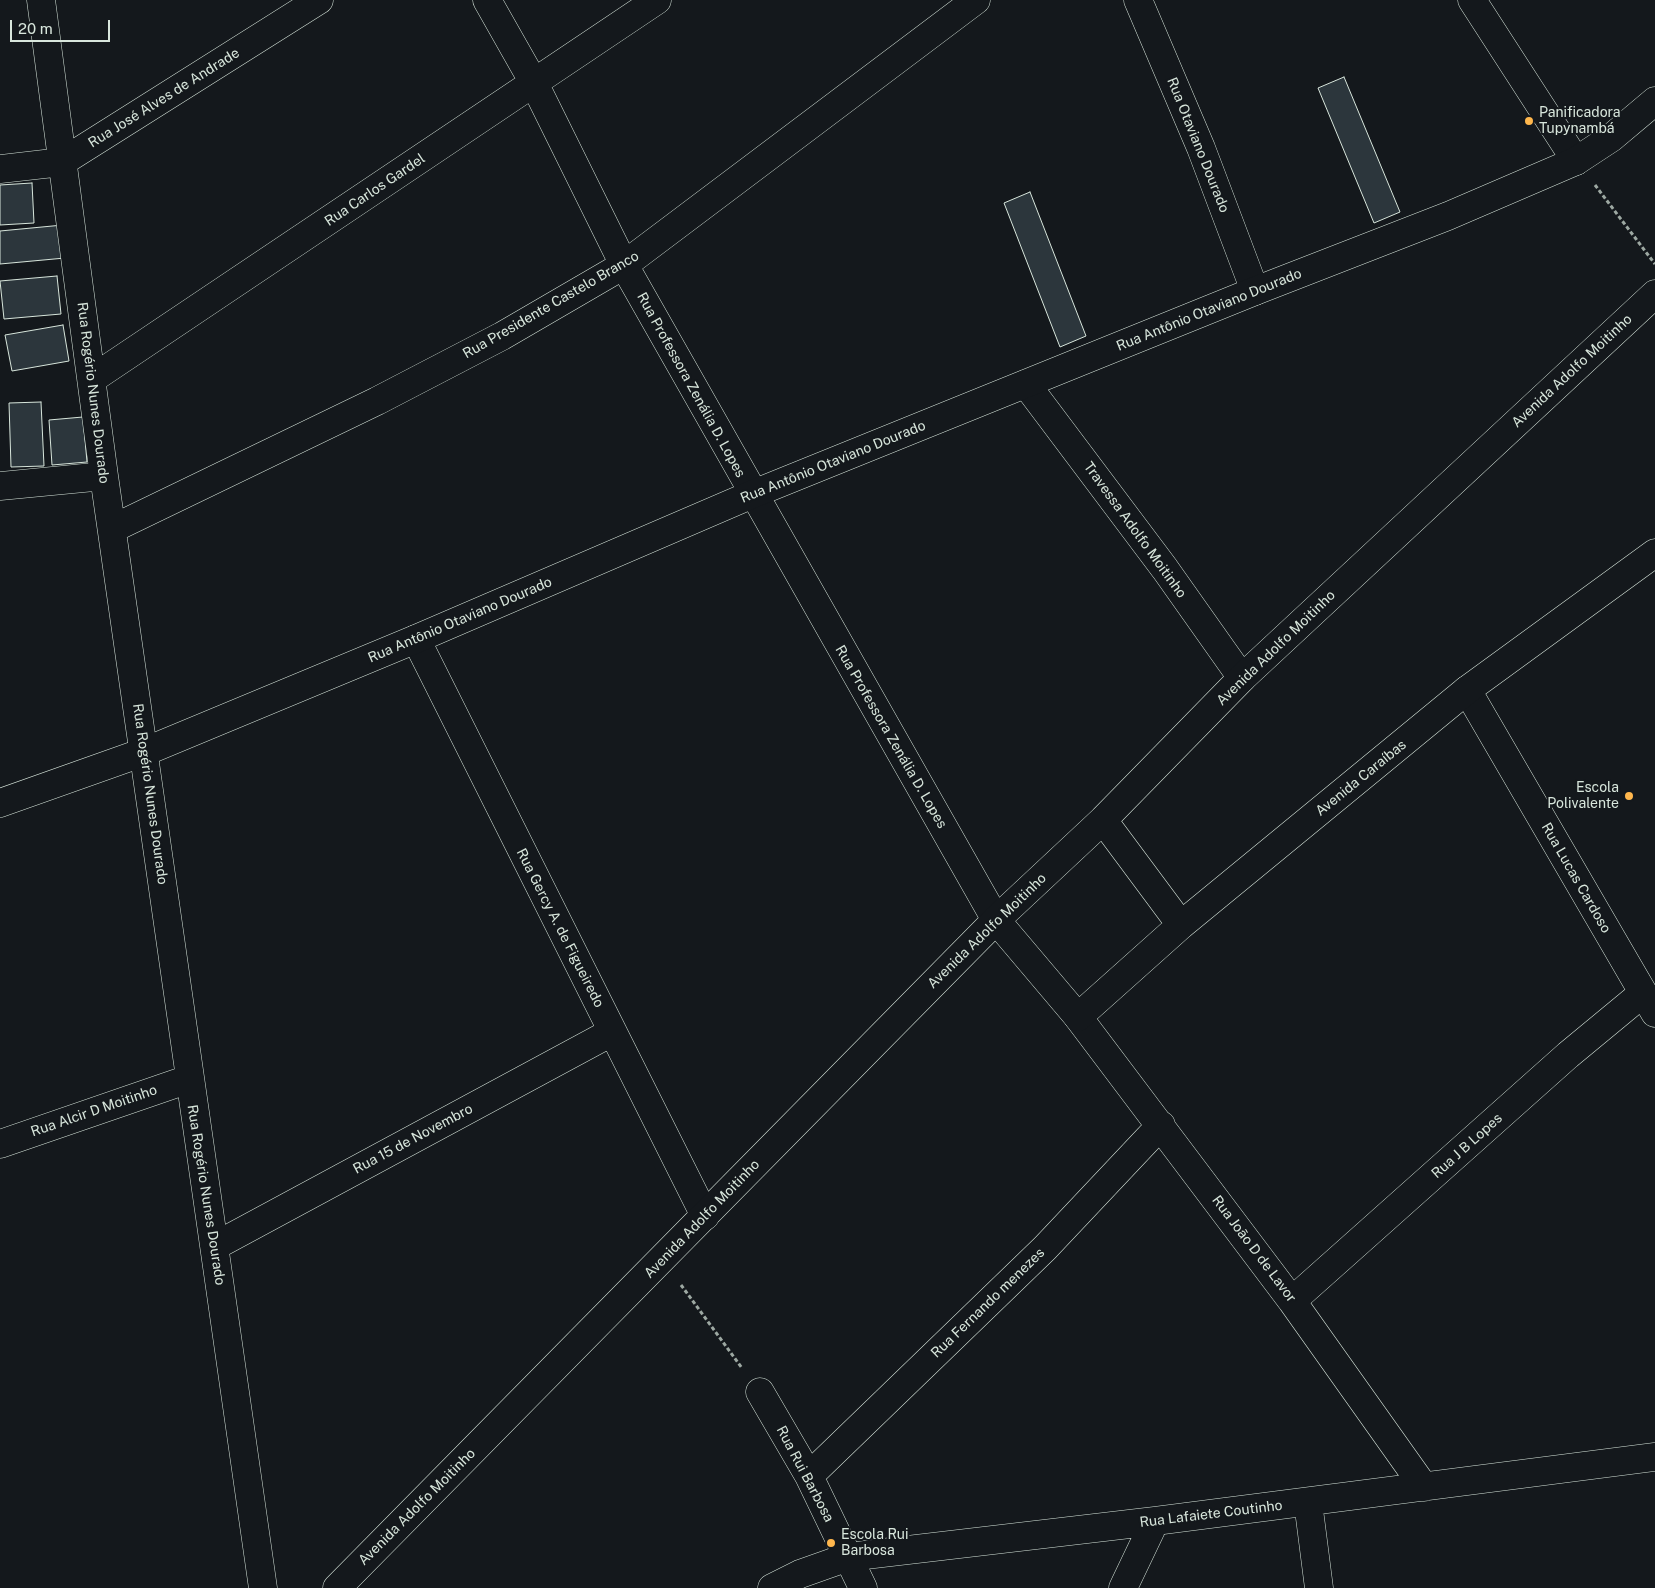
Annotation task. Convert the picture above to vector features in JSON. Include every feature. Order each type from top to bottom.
[{"type":"street","name":"Rua Rogério Nunes Dourado","points":[[40,0],[188,1079],[215,1246],[263,1588]]},
{"type":"street","name":"Rua José Alves de Andrade","points":[[0,169],[62,162],[319,0]]},
{"type":"street","name":"Rua Professora Zenália D. Lopes","points":[[486,0],[534,83],[624,265],[996,920],[1078,1017]]},
{"type":"street","name":"Rua Carlos Gardel","points":[[92,379],[657,0]]},
{"type":"street","name":"Rua Presidente Castelo Branco","points":[[112,529],[377,401],[502,336],[624,265],[976,0]]},
{"type":"street","name":"Rua Otaviano Dourado","points":[[1138,0],[1201,148],[1255,291]]},
{"type":"street","points":[[1472,0],[1576,161]]},
{"type":"street","name":"Rua Antônio Otaviano Dourado","points":[[0,802],[144,752],[416,639],[753,494],[1255,291],[1448,216],[1576,161],[1610,138],[1655,101]]},
{"type":"street","name":"Avenida Adolfo Moitinho","points":[[337,1588],[996,920],[1103,820],[1242,678],[1655,294]]},
{"type":"street","name":"Travessa Adolfo Moitinho","points":[[1026,384],[1165,569],[1242,678]]},
{"type":"street","points":[[0,486],[104,476]]},
{"type":"street","name":"Avenida Caraíbas","points":[[1078,1017],[1181,925],[1467,690],[1655,553]]},
{"type":"street","name":"Rua Gercy A. de Figueiredo","points":[[416,639],[705,1216]]},
{"type":"street","name":"Rua Lucas Cardoso","points":[[1467,690],[1649,1003]]},
{"type":"street","points":[[1103,820],[1181,925]]},
{"type":"street","name":"Rua J B Lopes","points":[[1292,1301],[1568,1055],[1649,1003]]},
{"type":"street","name":"Rua João D de Lavor","points":[[1078,1017],[1292,1301],[1424,1487]]},
{"type":"street","name":"Rua 15 de Novembro","points":[[215,1246],[612,1032]]},
{"type":"street","name":"Rua Alcir D Moitinho","points":[[0,1144],[188,1079]]},
{"type":"street","name":"Rua Fernando menezes","points":[[809,1476],[1045,1248],[1161,1125]]},
{"type":"street","name":"Rua Rui Barbosa","points":[[760,1392],[809,1476],[863,1588]]},
{"type":"street","name":"Rua Lafaiete Coutinho","points":[[772,1588],[800,1574],[848,1557],[1155,1521],[1655,1457]]},
{"type":"street","points":[[1308,1502],[1319,1588]]},
{"type":"street","points":[[1123,1588],[1155,1521]]},
{"type":"path","points":[[1576,161],[1655,264]]},
{"type":"path","points":[[662,1260],[760,1392]]},
{"type":"building","points":[[1344,77],[1400,212],[1374,223],[1318,88]]},
{"type":"building","points":[[32,183],[34,223],[0,225],[0,185]]},
{"type":"building","points":[[1030,192],[1086,336],[1060,347],[1004,203]]},
{"type":"building","points":[[63,225],[65,258],[0,264],[0,231]]},
{"type":"building","points":[[57,276],[61,314],[4,319],[0,281]]},
{"type":"building","points":[[63,325],[69,361],[12,371],[5,335]]},
{"type":"building","points":[[41,402],[44,466],[11,467],[9,403]]},
{"type":"building","points":[[83,417],[87,462],[52,465],[49,420]]},
{"type":"place","name":"Panificadora Tupynambá","points":[[1529,121]]},
{"type":"place","name":"Escola Polivalente","points":[[1629,796]]},
{"type":"place","name":"Escola Rui Barbosa","points":[[831,1543]]}]
